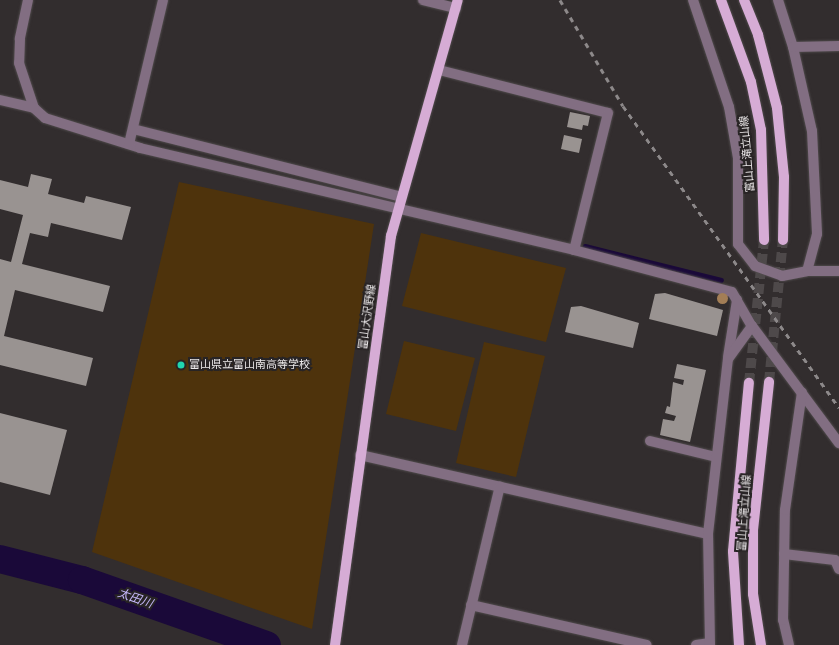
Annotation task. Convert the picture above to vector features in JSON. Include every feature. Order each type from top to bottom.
[{"type":"main road","name":"富山上滝立山線","points":[[721,0],[751,82],[761,130],[764,240]]},
{"type":"main road","points":[[744,0],[758,35],[777,108],[784,177],[783,240]]},
{"type":"main road","name":"富山大沢野線","points":[[335,645],[360,455],[398,210],[457,4]]},
{"type":"main road","name":"富山上滝立山線","points":[[760,645],[753,594],[753,530],[769,382]]},
{"type":"main road","name":"富山上滝立山線","points":[[739,645],[733,551],[749,383]]},
{"type":"street","points":[[28,0],[20,39],[19,64],[34,108],[45,118],[129,144],[398,210],[574,250],[732,292],[752,326],[839,443]]},
{"type":"street","points":[[129,144],[163,0]]},
{"type":"street","points":[[423,0],[457,4]]},
{"type":"street","points":[[693,0],[728,107],[738,158],[738,244],[755,266],[782,276],[807,271],[839,271]]},
{"type":"street","points":[[778,0],[794,47],[812,131],[818,204],[817,234],[807,271]]},
{"type":"street","points":[[794,47],[839,46]]},
{"type":"street","points":[[439,70],[608,113],[574,250]]},
{"type":"street","points":[[0,100],[34,108]]},
{"type":"street","points":[[133,129],[401,197]]},
{"type":"street","points":[[696,645],[710,644],[708,534],[728,359],[737,300]]},
{"type":"street","points":[[728,359],[752,326]]},
{"type":"street","points":[[790,645],[783,620],[785,510],[802,392]]},
{"type":"street","points":[[650,441],[716,456]]},
{"type":"street","points":[[360,455],[708,534]]},
{"type":"street","points":[[462,645],[500,486]]},
{"type":"street","points":[[784,554],[835,560],[839,569]]},
{"type":"street","points":[[471,605],[647,645]]},
{"type":"shaded area","points":[[179,182],[374,224],[312,629],[92,552]]},
{"type":"shaded area","points":[[421,233],[566,268],[546,342],[402,306]]},
{"type":"shaded area","points":[[404,341],[475,358],[456,431],[386,414]]},
{"type":"shaded area","points":[[484,342],[545,356],[516,477],[456,463]]},
{"type":"building","points":[[570,112],[590,116],[588,126],[583,125],[582,130],[567,127]]},
{"type":"building","points":[[564,135],[582,139],[579,153],[561,149]]},
{"type":"building","points":[[31,174],[52,179],[48,194],[84,203],[86,196],[131,207],[122,240],[51,223],[48,237],[30,233],[22,264],[110,286],[103,312],[15,290],[4,336],[93,358],[86,386],[0,365],[0,259],[11,262],[23,215],[0,209],[0,180],[28,187]]},
{"type":"building","points":[[665,293],[723,310],[717,336],[649,319],[655,294]]},
{"type":"building","points":[[581,306],[639,323],[633,348],[565,332],[571,307]]},
{"type":"building","points":[[677,364],[706,370],[690,442],[660,435],[663,419],[674,421],[676,416],[665,413],[667,406],[670,407],[673,382],[683,385],[684,380],[674,378]]},
{"type":"building","points":[[0,413],[67,430],[50,495],[0,482]]},
{"type":"waterway","points":[[585,246],[721,280]]},
{"type":"waterway","name":"太田川","points":[[0,559],[82,580],[267,645]]},
{"type":"tunnel","points":[[749,383],[764,240]]},
{"type":"tunnel","points":[[769,382],[783,240]]},
{"type":"railway","points":[[560,0],[623,106],[839,408]]},
{"type":"place","name":"富山県立富山南高等学校","points":[[181,365]]}]
